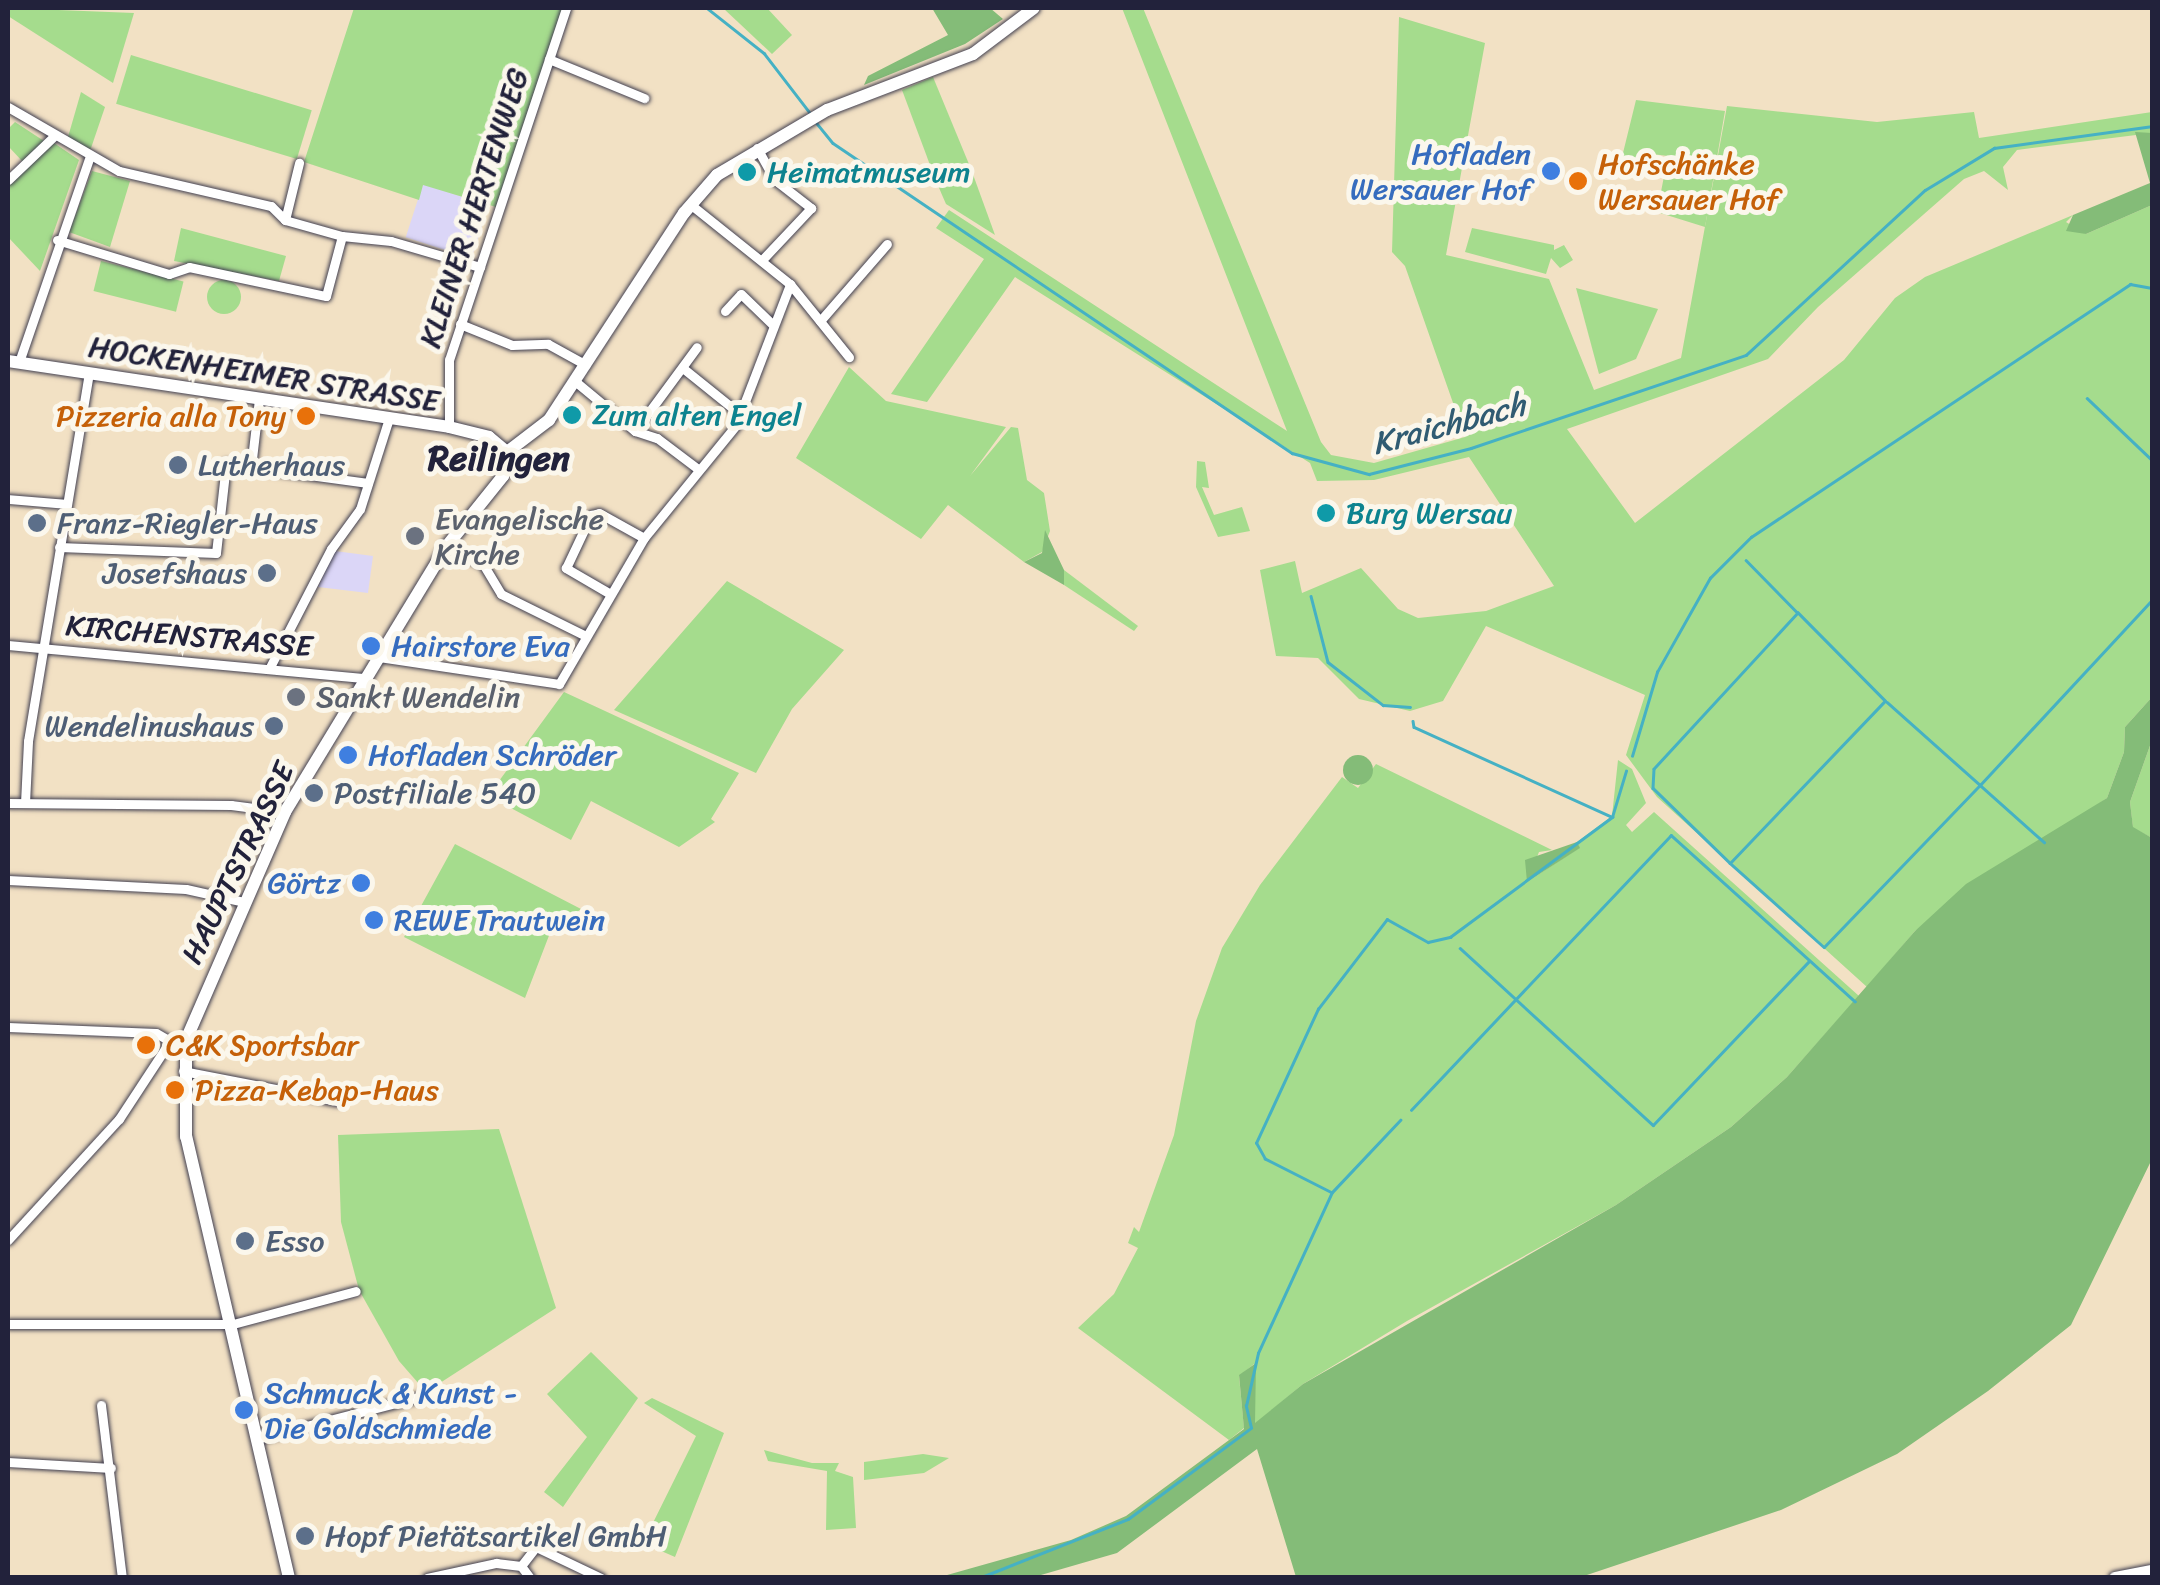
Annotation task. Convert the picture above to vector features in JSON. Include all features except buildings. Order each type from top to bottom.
[{"type":"street","name":"KLEINER HERTENWEG","points":[[449,427],[447,366],[566,8]]},
{"type":"street","name":"HAUPTSTRASSE","points":[[288,1578],[260,1438],[186,1137],[183,1071],[186,1040],[286,812],[446,547],[503,476],[507,452],[539,430],[576,382],[690,204],[757,148],[802,122],[973,54],[1034,8]]},
{"type":"street","points":[[550,60],[644,98]]},
{"type":"street","points":[[8,108],[89,159],[271,206],[285,220],[342,236],[391,241],[480,267]]},
{"type":"street","points":[[8,180],[53,136]]},
{"type":"street","points":[[757,148],[770,172],[811,208],[762,260]]},
{"type":"street","points":[[13,362],[89,159]]},
{"type":"street","points":[[285,220],[299,163]]},
{"type":"street","points":[[690,204],[790,284],[849,358]]},
{"type":"street","points":[[57,240],[169,274],[188,268],[326,296],[342,236]]},
{"type":"street","points":[[820,320],[886,244]]},
{"type":"street","points":[[379,657],[559,684],[607,592],[644,538],[741,415],[790,284]]},
{"type":"street","points":[[725,311],[741,294],[773,325]]},
{"type":"street","points":[[460,324],[512,345],[548,344],[586,365]]},
{"type":"street","points":[[635,431],[684,369],[697,346]]},
{"type":"street","name":"HOCKENHEIMER STRASSE","points":[[13,362],[449,427],[489,436],[507,452]]},
{"type":"street","points":[[684,369],[741,415]]},
{"type":"street","points":[[25,803],[42,648],[89,373]]},
{"type":"street","points":[[576,382],[635,431],[657,438],[698,469]]},
{"type":"street","points":[[252,467],[259,399]]},
{"type":"street","points":[[270,667],[330,550],[360,509],[388,418]]},
{"type":"street","points":[[59,547],[216,553],[226,464],[368,483]]},
{"type":"street","points":[[8,499],[66,504]]},
{"type":"street","points":[[607,592],[566,568],[591,516],[599,513],[644,538]]},
{"type":"street","points":[[446,547],[483,564],[501,594],[584,635]]},
{"type":"street","name":"KIRCHENSTRASSE","points":[[8,644],[366,678]]},
{"type":"street","points":[[8,802],[231,805],[286,812]]},
{"type":"street","points":[[8,880],[186,889],[244,902]]},
{"type":"street","points":[[8,1027],[156,1033],[170,1041],[186,1040]]},
{"type":"street","points":[[8,1240],[119,1119],[170,1041]]},
{"type":"street","points":[[183,1071],[338,1101]]},
{"type":"street","points":[[8,1324],[232,1324],[356,1291]]},
{"type":"street","points":[[260,1438],[426,1394]]},
{"type":"street","points":[[101,1405],[112,1468],[122,1578]]},
{"type":"street","points":[[8,1462],[112,1468]]},
{"type":"street","points":[[521,1566],[536,1547],[601,1578]]},
{"type":"street","points":[[427,1578],[496,1563],[521,1566],[530,1578]]},
{"type":"street","points":[[2115,1578],[2152,1571]]},
{"type":"shaded area","points":[[423,184],[489,205],[471,259],[406,237]]},
{"type":"shaded area","points":[[335,551],[373,556],[368,593],[318,587]]},
{"type":"green space","points":[[8,8],[134,13],[113,83],[8,16]]},
{"type":"green space","points":[[354,8],[562,8],[496,207],[423,185],[419,200],[304,162]]},
{"type":"green space","points":[[723,8],[767,8],[792,35],[772,54]]},
{"type":"green space","points":[[932,8],[990,8],[1003,19],[965,44],[864,85],[868,76],[948,35]]},
{"type":"green space","points":[[1122,8],[1143,8],[1321,442],[1331,455],[1374,463],[1465,437],[1405,266],[1392,252],[1399,17],[1485,43],[1446,255],[1549,279],[1594,390],[1681,358],[1727,106],[1877,122],[1974,112],[1979,138],[2152,112],[2152,133],[2017,150],[2003,167],[2008,190],[1984,171],[1964,179],[1818,307],[1768,359],[1567,429],[1635,523],[1844,360],[1895,298],[1925,277],[2073,215],[2066,222],[2086,234],[2152,205],[2152,697],[2125,727],[2124,752],[2107,798],[1915,931],[1867,987],[1657,797],[1626,755],[1645,695],[1486,626],[1443,701],[1410,711],[1359,699],[1318,658],[1276,656],[1260,570],[1295,561],[1302,593],[1361,568],[1398,609],[1418,618],[1486,611],[1554,586],[1469,457],[1374,480],[1317,481],[1310,463],[1015,277],[927,402],[891,394],[984,259],[936,228],[949,210],[1287,431]]},
{"type":"green space","points":[[131,55],[312,110],[297,159],[116,104]]},
{"type":"green space","points":[[933,77],[995,235],[946,204],[936,181],[902,90]]},
{"type":"green space","points":[[81,92],[105,107],[90,151],[68,137]]},
{"type":"green space","points":[[1636,100],[1725,111],[1705,227],[1657,212],[1668,156],[1644,153],[1641,163],[1622,157]]},
{"type":"green space","points":[[15,122],[44,141],[23,162],[8,146],[8,129]]},
{"type":"green space","points":[[2135,132],[2152,133],[2152,205],[2086,234],[2066,231],[2073,215],[2150,183]]},
{"type":"green space","points":[[54,143],[79,160],[40,271],[8,237],[8,185]]},
{"type":"green space","points":[[92,171],[130,181],[110,247],[69,232]]},
{"type":"green space","points":[[181,228],[286,256],[279,281],[174,261]]},
{"type":"green space","points":[[1472,228],[1554,245],[1554,250],[1564,245],[1573,260],[1560,268],[1551,258],[1546,274],[1465,252]]},
{"type":"green space","points":[[101,261],[183,282],[176,312],[94,291]]},
{"type":"green space","points":[[224,280],[236,285],[241,297],[236,309],[224,314],[212,309],[207,297],[212,285]]},
{"type":"green space","points":[[1576,288],[1658,309],[1636,359],[1599,374]]},
{"type":"green space","points":[[849,367],[886,401],[1006,427],[970,476],[1011,427],[1018,428],[1027,480],[1044,493],[1050,531],[1042,552],[1024,562],[948,505],[921,539],[796,458]]},
{"type":"green space","points":[[1197,461],[1205,462],[1209,488],[1202,487],[1214,515],[1242,507],[1250,531],[1218,537],[1196,487]]},
{"type":"green space","points":[[1045,530],[1064,570],[1064,585],[1024,562],[1042,553]]},
{"type":"green space","points":[[1064,570],[1138,626],[1134,631],[1064,585]]},
{"type":"green space","points":[[727,581],[844,650],[792,709],[756,773],[614,710]]},
{"type":"green space","points":[[564,692],[739,773],[711,819],[715,822],[679,847],[591,801],[571,840],[488,796]]},
{"type":"green space","points":[[2152,697],[2152,740],[2130,802],[2133,827],[2152,838],[2152,1159],[2071,1325],[1988,1391],[1897,1454],[1781,1510],[1581,1577],[1296,1577],[1257,1449],[1117,1553],[1034,1577],[940,1577],[1071,1540],[1126,1516],[1244,1429],[1239,1375],[1256,1363],[1255,1423],[1303,1384],[1616,1205],[1731,1127],[1787,1077],[1915,931],[1966,884],[2107,798],[2124,752],[2125,727]]},
{"type":"green space","points":[[2152,740],[2152,838],[2133,828],[2130,802]]},
{"type":"green space","points":[[1358,755],[1372,764],[1373,770],[1364,784],[1358,785],[1344,776],[1343,770],[1352,756]]},
{"type":"green space","points":[[1618,760],[1632,769],[1646,803],[1626,825],[1632,832],[1654,812],[1859,996],[1787,1077],[1731,1127],[1616,1205],[1407,1321],[1303,1384],[1255,1424],[1254,1364],[1239,1376],[1244,1428],[1229,1440],[1078,1328],[1114,1294],[1138,1248],[1128,1243],[1134,1227],[1139,1232],[1174,1135],[1196,1021],[1222,948],[1260,885],[1342,777],[1358,788],[1376,764],[1552,850],[1539,852],[1527,882],[1579,848],[1577,842],[1612,816]]},
{"type":"green space","points":[[1577,842],[1580,848],[1527,882],[1525,860]]},
{"type":"green space","points":[[455,844],[581,909],[550,933],[525,998],[404,937]]},
{"type":"green space","points":[[499,1129],[556,1308],[426,1392],[399,1361],[359,1290],[341,1222],[338,1135]]},
{"type":"green space","points":[[591,1352],[638,1398],[563,1507],[544,1492],[587,1437],[547,1394]]},
{"type":"green space","points":[[652,1398],[724,1433],[675,1557],[643,1543],[696,1436],[644,1403]]},
{"type":"green space","points":[[764,1450],[812,1463],[839,1463],[835,1471],[853,1477],[856,1528],[826,1530],[827,1471],[768,1461]]},
{"type":"green space","points":[[923,1454],[949,1458],[924,1473],[864,1480],[864,1462]]},
{"type":"waterway","name":"Kraichbach","points":[[707,8],[764,53],[811,114]]},
{"type":"waterway","name":"Kraichbach","points":[[815,121],[833,143],[1292,453],[1369,474],[1471,448],[1746,355],[1925,190],[1994,148],[2152,126]]},
{"type":"waterway","points":[[1632,756],[1657,672],[1710,578],[1751,537],[2130,284],[2152,288]]},
{"type":"waterway","points":[[2087,398],[2152,460]]},
{"type":"waterway","points":[[1746,560],[1797,612]]},
{"type":"waterway","points":[[1311,596],[1328,662],[1383,705],[1410,707]]},
{"type":"waterway","points":[[1887,702],[1980,785],[2152,600]]},
{"type":"waterway","points":[[1730,863],[1885,701],[1798,613],[1654,769],[1653,788],[1730,863],[1824,947],[1980,785],[2044,842]]},
{"type":"waterway","points":[[1413,721],[1414,727],[1612,817],[1626,771]]},
{"type":"waterway","points":[[1401,1120],[1332,1193],[1265,1159],[1256,1143],[1318,1009],[1387,919],[1428,942],[1450,937],[1612,817]]},
{"type":"waterway","points":[[1411,1110],[1671,835],[1855,1001]]},
{"type":"waterway","points":[[1460,948],[1653,1125],[1809,961]]},
{"type":"waterway","points":[[979,1578],[1128,1519],[1251,1428],[1246,1406],[1258,1353],[1331,1194]]},
{"type":"place","name":"Hofladen Wersauer Hof","points":[[1551,171]]},
{"type":"place","name":"Heimatmuseum","points":[[747,172]]},
{"type":"place","name":"Hofschänke Wersauer Hof","points":[[1578,181]]},
{"type":"place","name":"Zum alten Engel","points":[[572,415]]},
{"type":"place","name":"Pizzeria alla Tony","points":[[306,416]]},
{"type":"place","name":"Lutherhaus","points":[[178,465]]},
{"type":"place","name":"Burg Wersau","points":[[1326,513]]},
{"type":"place","name":"Franz-Riegler-Haus","points":[[37,523]]},
{"type":"place","name":"Evangelische Kirche","points":[[415,536]]},
{"type":"place","name":"Josefshaus","points":[[267,573]]},
{"type":"place","name":"Hairstore Eva","points":[[371,646]]},
{"type":"place","name":"Sankt Wendelin","points":[[296,697]]},
{"type":"place","name":"Wendelinushaus","points":[[274,726]]},
{"type":"place","name":"Hofladen Schröder","points":[[348,755]]},
{"type":"place","name":"Postfiliale 540","points":[[314,793]]},
{"type":"place","name":"Görtz","points":[[361,883]]},
{"type":"place","name":"REWE Trautwein","points":[[374,920]]},
{"type":"place","name":"C&K Sportsbar","points":[[146,1045]]},
{"type":"place","name":"Pizza-Kebap-Haus","points":[[175,1090]]},
{"type":"place","name":"Esso","points":[[245,1241]]},
{"type":"place","name":"Schmuck & Kunst - Die Goldschmiede","points":[[244,1410]]},
{"type":"place","name":"Hopf Pietätsartikel GmbH","points":[[305,1536]]},
{"type":"district","name":"Reilingen","points":[[499,458]]}]
